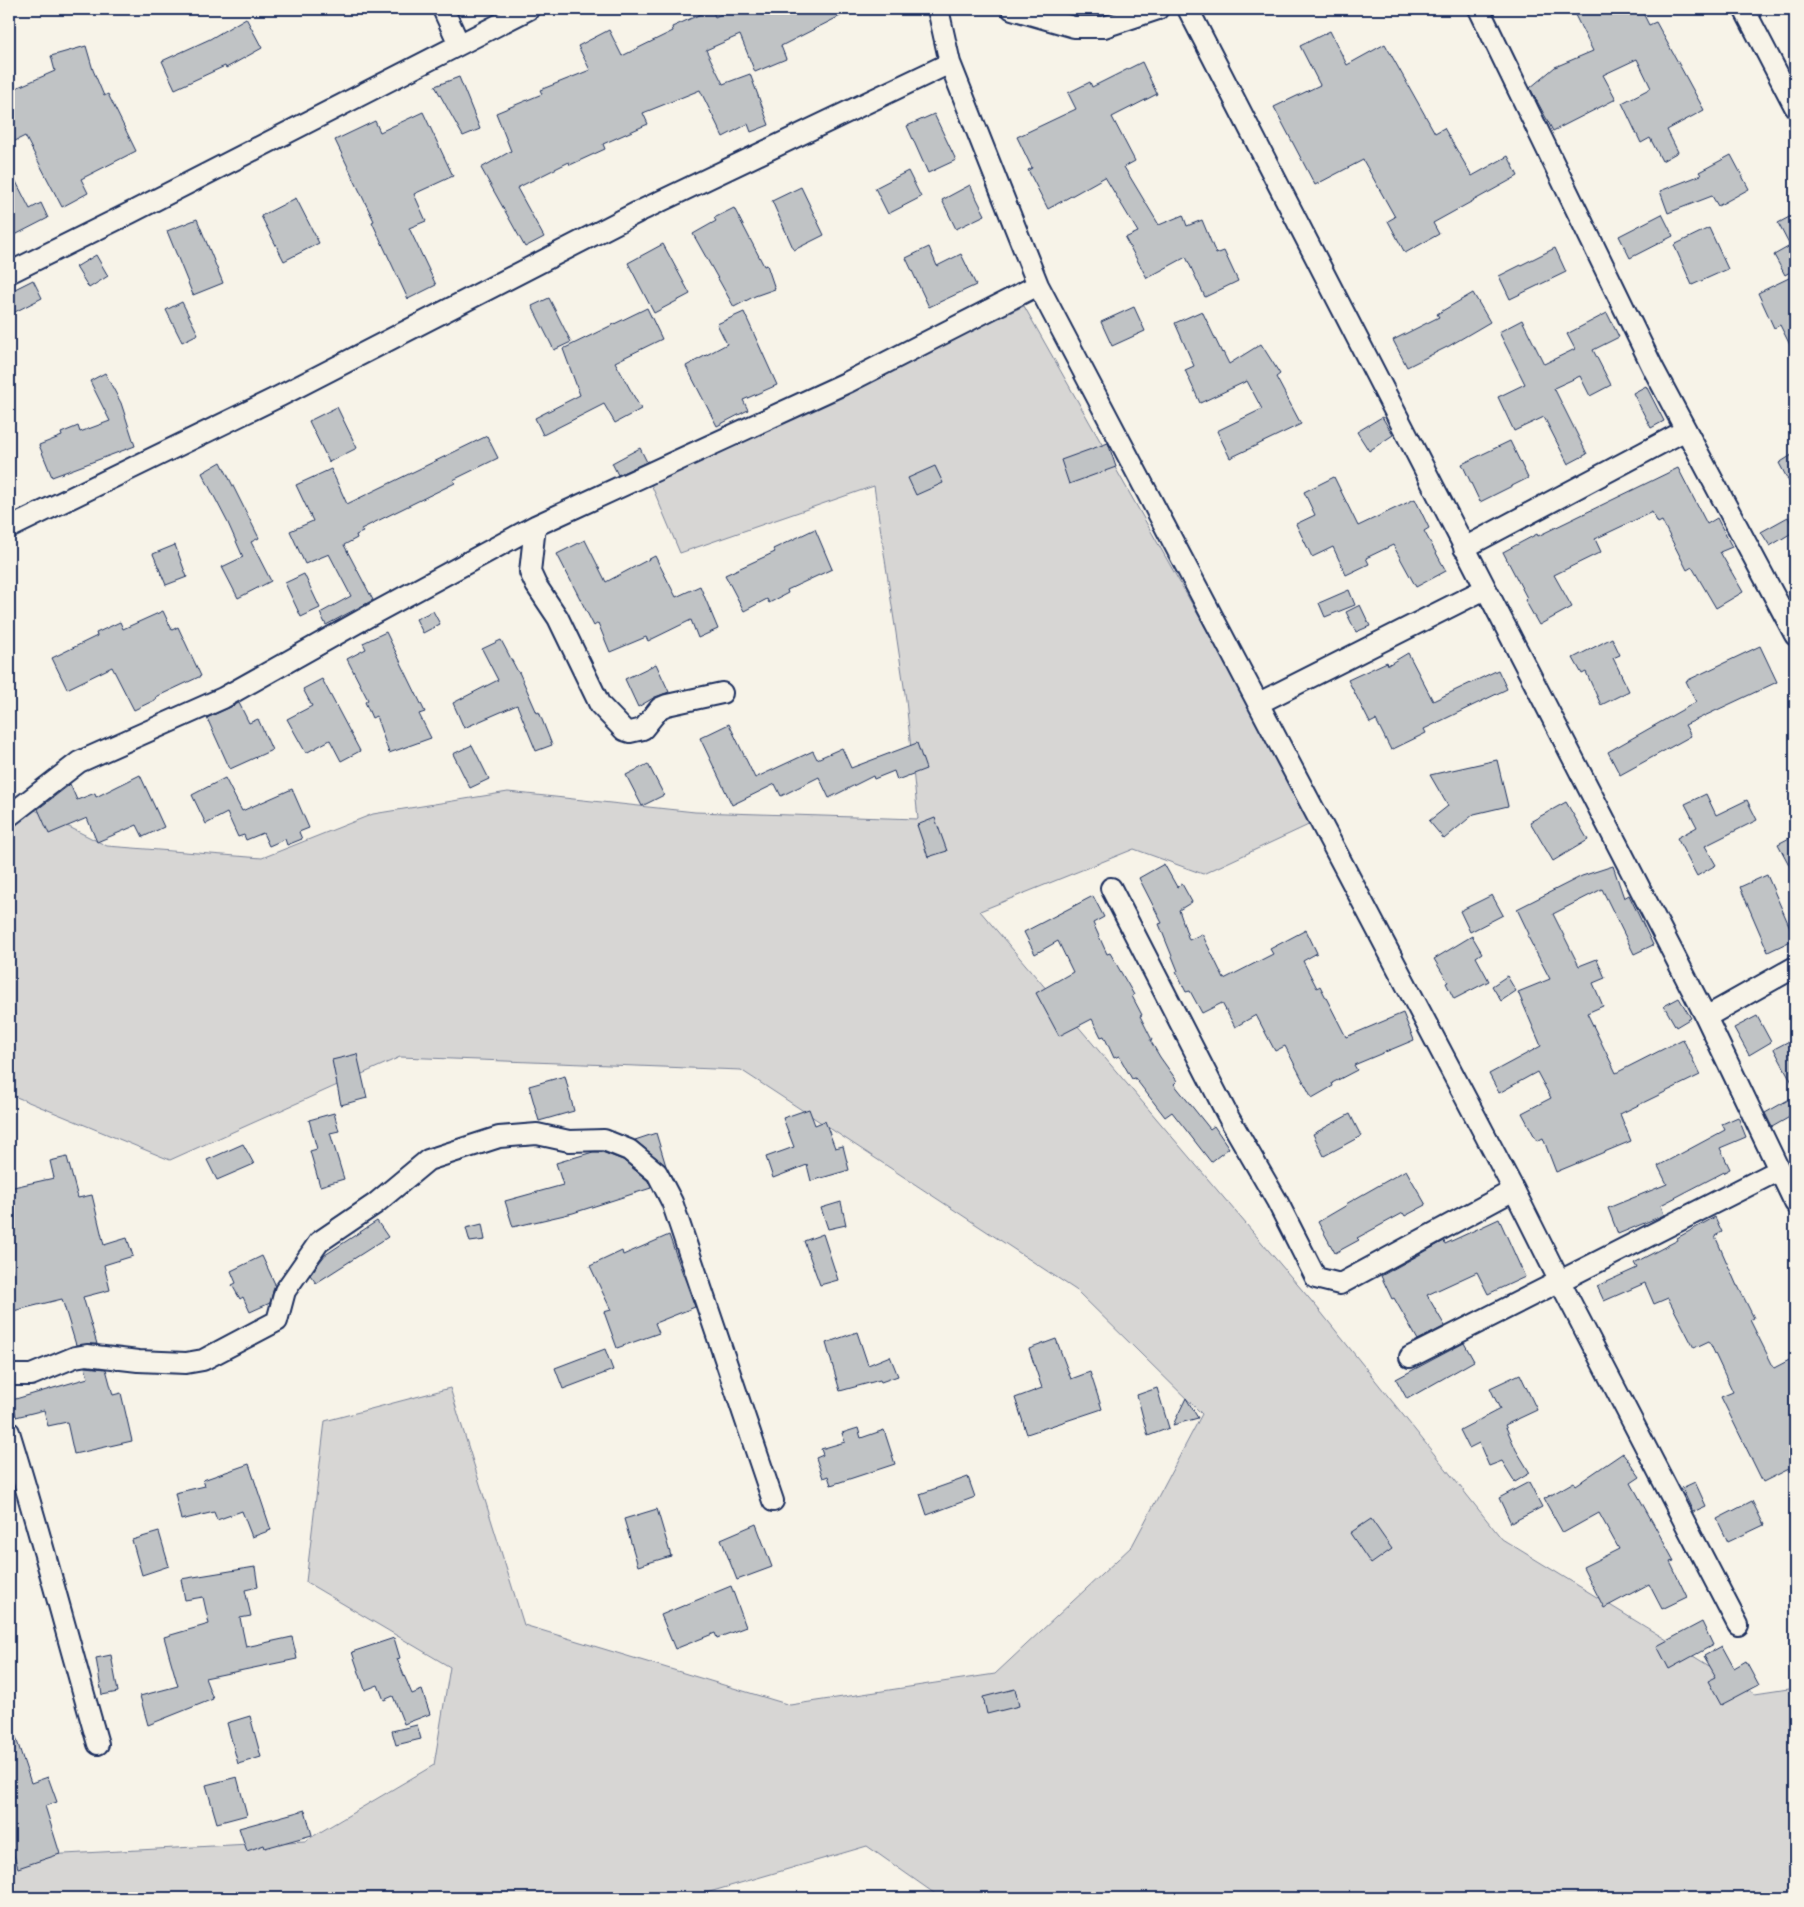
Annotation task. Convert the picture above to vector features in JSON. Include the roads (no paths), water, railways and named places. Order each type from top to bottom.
[{"type":"street","points":[[443,9],[459,44]]},
{"type":"street","points":[[9,273],[529,9]]},
{"type":"street","points":[[938,9],[950,63],[1038,285],[1514,1190],[1738,1625]]},
{"type":"street","points":[[1012,9],[1074,27],[1104,27],[1158,9]]},
{"type":"street","points":[[1188,9],[1706,1017],[1795,1203]]},
{"type":"street","points":[[1479,9],[1654,370],[1795,635]]},
{"type":"street","points":[[1744,9],[1795,107]]},
{"type":"street","points":[[9,528],[280,396],[638,212],[950,63]]},
{"type":"street","points":[[9,816],[79,762],[223,698],[535,526],[848,382],[1038,285]]},
{"type":"street","points":[[1464,548],[1686,430]]},
{"type":"street","points":[[535,526],[530,572],[536,585],[558,618],[600,705],[624,730],[630,732],[643,729],[660,708],[667,705],[722,693]]},
{"type":"street","points":[[1259,703],[1484,588]]},
{"type":"street","points":[[1111,888],[1229,1118],[1278,1201],[1316,1278],[1340,1284],[1514,1190]]},
{"type":"street","points":[[1706,1017],[1795,967]]},
{"type":"street","points":[[9,1375],[31,1375],[88,1355],[138,1361],[186,1363],[203,1360],[277,1321],[285,1291],[318,1242],[375,1204],[428,1160],[499,1137],[537,1134],[569,1141],[604,1140],[629,1150],[657,1173],[672,1202],[773,1501]]},
{"type":"street","points":[[1410,1357],[1779,1170]]},
{"type":"street","points":[[9,1432],[98,1744]]}]
